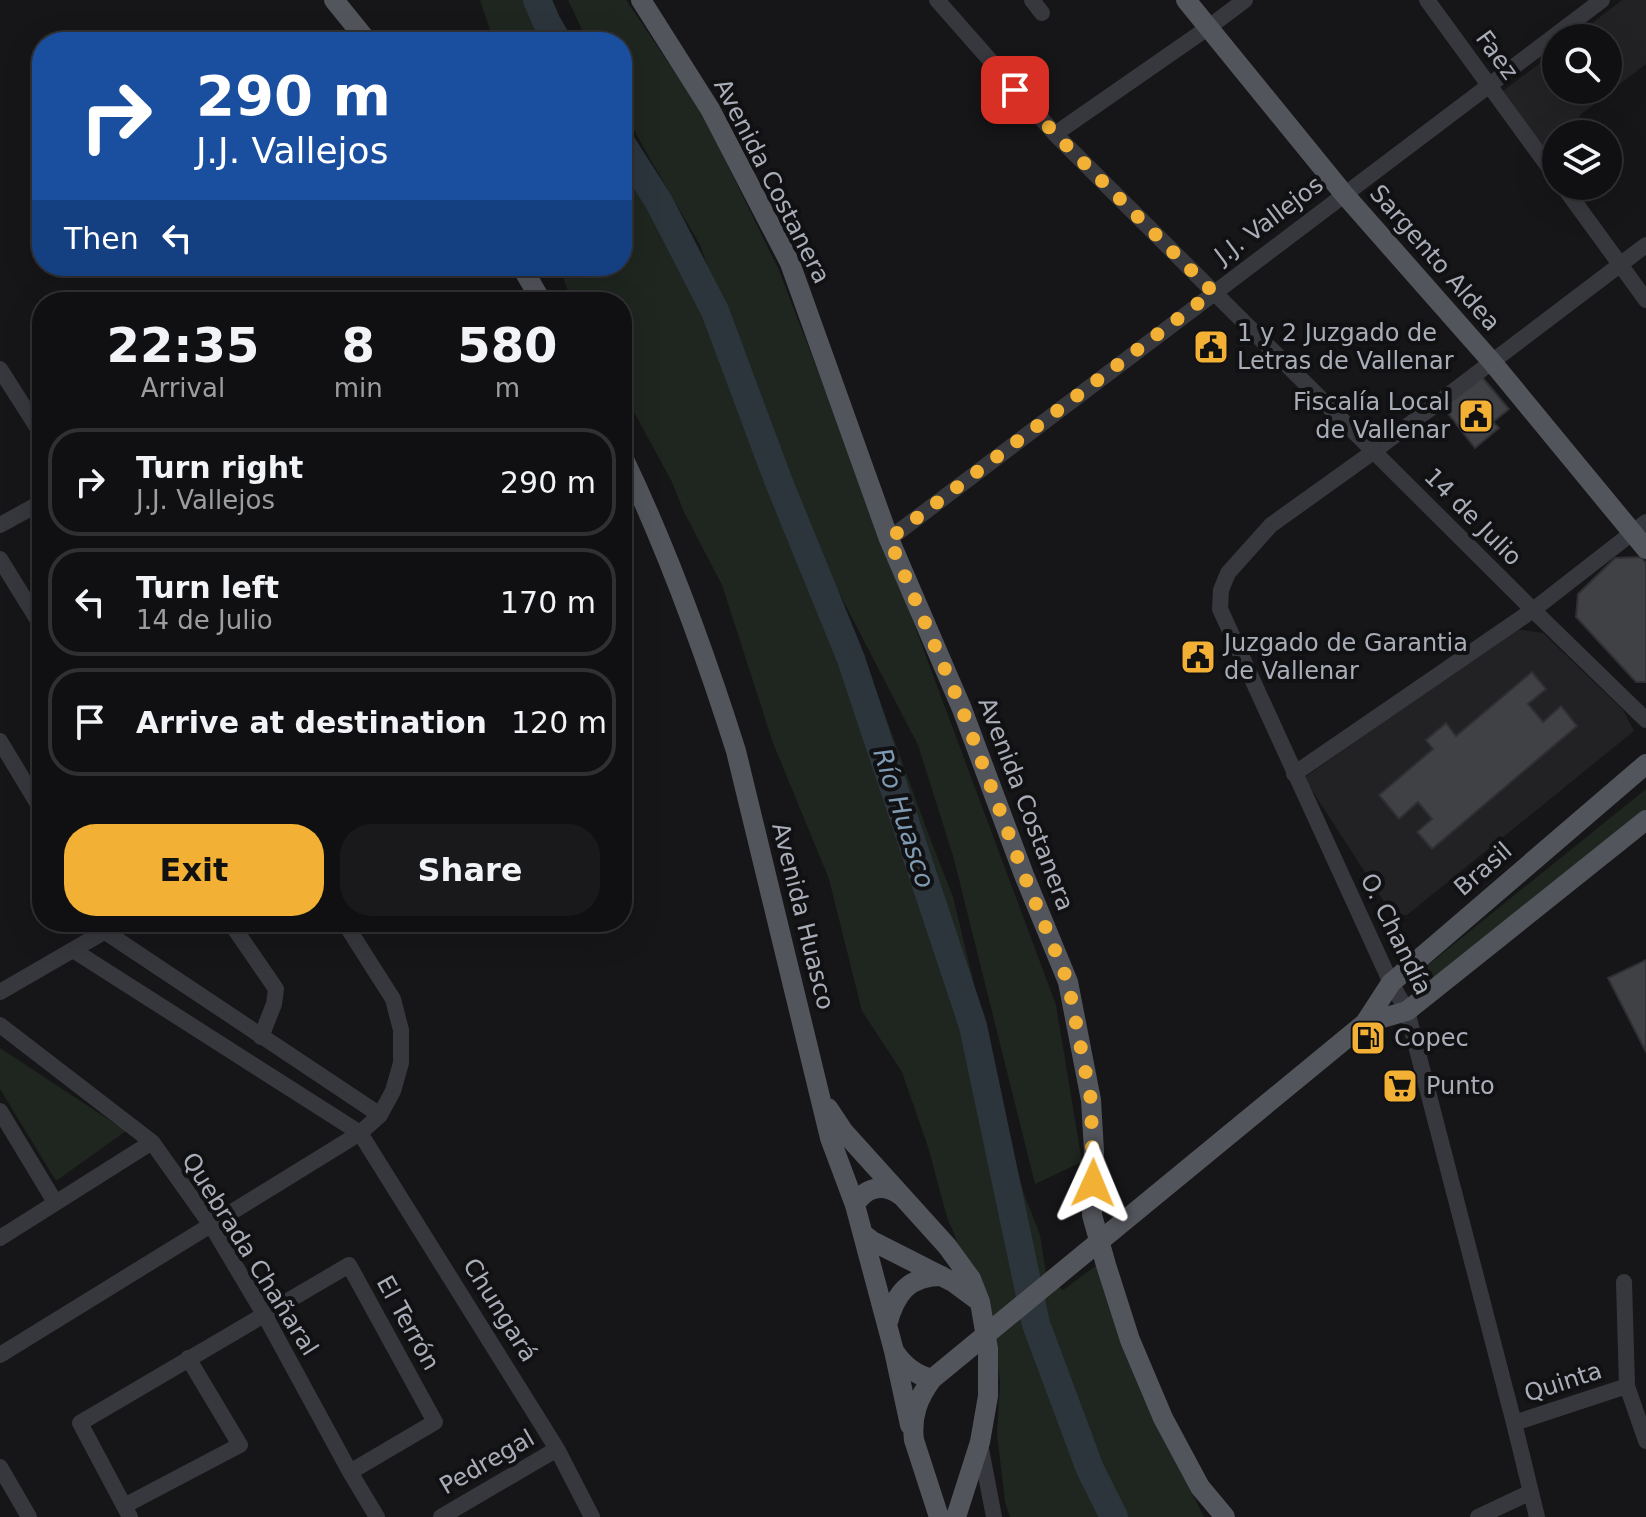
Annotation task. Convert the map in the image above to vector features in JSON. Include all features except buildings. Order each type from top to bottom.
[{"type":"main road","points":[[334,0],[360,32]]},
{"type":"main road","name":"Avenida Costanera","points":[[641,0],[710,109],[790,263],[889,539],[962,709],[1068,982],[1091,1100],[1094,1151],[1092,1215],[1130,1340],[1163,1418],[1200,1487],[1225,1517]]},
{"type":"main road","name":"Sargento Aldea","points":[[1186,0],[1344,194],[1641,535]]},
{"type":"main road","name":"Avenida Huasco","points":[[632,478],[674,574],[736,751],[833,1151],[855,1205],[894,1351],[907,1418],[939,1517]]},
{"type":"main road","name":"Brasil","points":[[932,1379],[1365,1023],[1391,983],[1646,764]]},
{"type":"main road","name":"Brasil","points":[[1365,1023],[1407,1011],[1646,820]]},
{"type":"main road","points":[[821,1096],[844,1132],[947,1246],[971,1279],[980,1302],[985,1325],[988,1396],[980,1442],[956,1517]]},
{"type":"main road","points":[[855,1205],[862,1195],[874,1189],[888,1188],[900,1195]]},
{"type":"main road","points":[[863,1234],[961,1287],[980,1302]]},
{"type":"main road","points":[[887,1325],[893,1303],[905,1288],[923,1278],[942,1276]]},
{"type":"main road","points":[[894,1351],[916,1373],[932,1379],[914,1415],[914,1440]]},
{"type":"street","name":"14 de Julio","points":[[937,0],[1055,134],[1646,720]]},
{"type":"street","points":[[1055,134],[1245,0]]},
{"type":"street","name":"Faez","points":[[1427,0],[1542,158]]},
{"type":"street","name":"J.J. Vallejos","points":[[889,539],[1602,0]]},
{"type":"street","points":[[1573,200],[1646,300]]},
{"type":"street","name":"O. Chandía","points":[[1537,1517],[1407,1011],[1391,983],[1220,609],[1221,590],[1228,573],[1271,525],[1373,452],[1646,245]]},
{"type":"street","points":[[0,369],[32,419]]},
{"type":"street","points":[[0,525],[32,507]]},
{"type":"street","points":[[1294,774],[1641,535]]},
{"type":"street","points":[[0,559],[32,611]]},
{"type":"street","points":[[0,741],[32,794]]},
{"type":"street","points":[[0,992],[102,932]]},
{"type":"street","points":[[105,932],[380,1115]]},
{"type":"street","points":[[237,932],[276,989],[274,1004],[261,1037]]},
{"type":"street","points":[[0,1355],[360,1133],[380,1115],[393,1091],[401,1063],[401,1030],[393,999],[350,932]]},
{"type":"street","points":[[73,950],[360,1133]]},
{"type":"street","name":"Quebrada Chañaral","points":[[0,1025],[152,1142],[211,1225],[377,1517]]},
{"type":"street","points":[[0,1111],[55,1202]]},
{"type":"street","name":"Chungará","points":[[360,1133],[557,1449],[592,1517]]},
{"type":"street","points":[[0,1238],[152,1142]]},
{"type":"street","name":"El Terrón","points":[[127,1511],[80,1423],[349,1265],[435,1422],[350,1472]]},
{"type":"street","points":[[1624,1282],[1627,1386],[1646,1441]]},
{"type":"street","points":[[127,1511],[240,1445],[188,1358]]},
{"type":"street","name":"Quinta","points":[[1514,1423],[1627,1386]]},
{"type":"street","points":[[980,1442],[994,1517]]},
{"type":"street","name":"Pedregal","points":[[441,1517],[557,1449]]},
{"type":"street","points":[[0,1467],[29,1517]]},
{"type":"street","points":[[1478,1517],[1531,1492]]},
{"type":"shaded area","points":[[480,0],[552,0],[565,32],[491,32]]},
{"type":"shaded area","points":[[568,0],[626,0],[701,111],[778,268],[1056,1005],[1082,1162],[1035,1184],[954,859],[918,745],[820,556],[798,507],[789,519],[838,636],[858,641],[953,897],[1006,1131],[1024,1194],[1040,1235],[1047,1279],[1063,1290],[1097,1265],[1137,1381],[1204,1517],[1010,1517],[1005,1502],[997,1434],[1000,1383],[996,1345],[947,1217],[928,1147],[902,1072],[862,1011],[829,879],[773,743],[722,585],[632,408],[632,292],[568,292],[563,276],[632,276],[632,165],[698,280],[765,423],[721,293],[700,245],[632,126],[632,32],[583,32]]},
{"type":"shaded area","points":[[1622,0],[1646,0],[1646,64],[1622,83],[1622,24],[1591,24]]},
{"type":"shaded area","points":[[1542,62],[1542,104],[1594,104],[1579,116],[1582,120],[1542,120],[1542,147],[1503,91]]},
{"type":"shaded area","points":[[1515,629],[1543,633],[1623,710],[1634,731],[1407,915],[1392,914],[1304,778]]},
{"type":"shaded area","points":[[1646,789],[1646,812],[1434,981],[1420,984],[1423,969]]},
{"type":"shaded area","points":[[0,1048],[126,1131],[56,1181],[0,1089]]},
{"type":"waterway","name":"Río Huasco","points":[[537,0],[552,32]]},
{"type":"waterway","name":"Río Huasco","points":[[632,160],[659,202],[715,311],[778,480],[851,659],[973,1026],[1036,1324],[1090,1469],[1114,1517]]},
{"type":"place","name":"1 y 2 Juzgado de Letras de Vallenar","points":[[1211,347]]},
{"type":"place","name":"Fiscalía Local de Vallenar","points":[[1476,416]]},
{"type":"place","name":"Juzgado de Garantia de Vallenar","points":[[1198,657]]},
{"type":"place","name":"Copec","points":[[1368,1038]]},
{"type":"place","name":"Punto","points":[[1400,1086]]},
{"type":"route","points":[[1015,90],[1213,292],[889,539],[962,709],[1068,982],[1091,1100],[1093,1183]]}]
